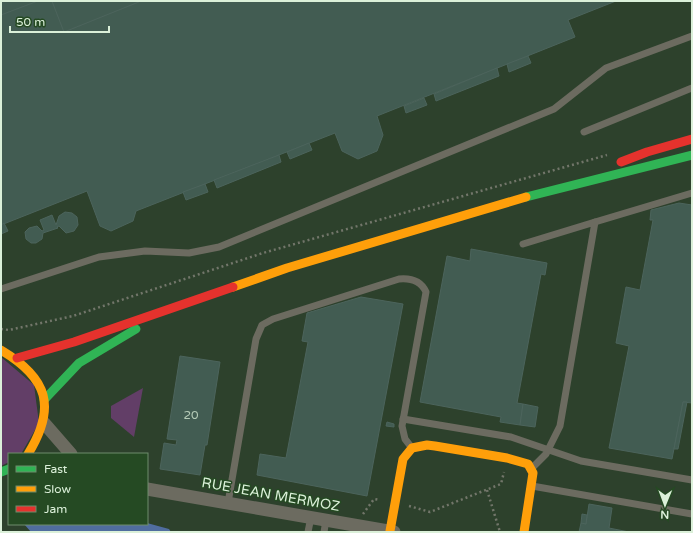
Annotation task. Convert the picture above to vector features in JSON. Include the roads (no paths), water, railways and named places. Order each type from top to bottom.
[{"type":"main road","points":[[551,190],[647,152],[692,139]]},
{"type":"main road","points":[[17,358],[74,342],[165,312],[200,297],[286,268],[551,190],[692,155]]},
{"type":"main road","points":[[44,400],[79,363],[165,312]]},
{"type":"main road","points":[[1,350],[17,358],[30,369],[36,379],[44,400],[44,423],[38,441],[29,453]]},
{"type":"main road","points":[[412,448],[427,445],[524,461],[532,468],[532,486],[524,532]]},
{"type":"main road","name":"RUE JEAN MERMOZ","points":[[392,532],[403,459],[412,448]]},
{"type":"street","points":[[44,423],[70,453]]},
{"type":"street","name":"RUE JEAN MERMOZ","points":[[148,489],[311,517],[325,526],[392,532]]},
{"type":"lane","points":[[1,290],[98,257],[145,252],[189,253],[219,247],[554,109],[606,68],[692,36]]},
{"type":"lane","points":[[584,132],[692,88]]},
{"type":"lane","points":[[523,244],[692,193]]},
{"type":"lane","points":[[532,468],[549,449],[560,426],[595,222]]},
{"type":"lane","points":[[228,503],[258,330],[267,322],[373,286],[399,279],[420,283],[426,292],[403,420],[403,433],[412,448]]},
{"type":"lane","points":[[403,420],[511,437],[581,461],[692,480]]},
{"type":"lane","points":[[532,486],[692,514]]},
{"type":"lane","points":[[308,532],[311,517]]},
{"type":"water","points":[[148,523],[169,529],[171,532],[31,532],[25,525],[148,525]]}]
